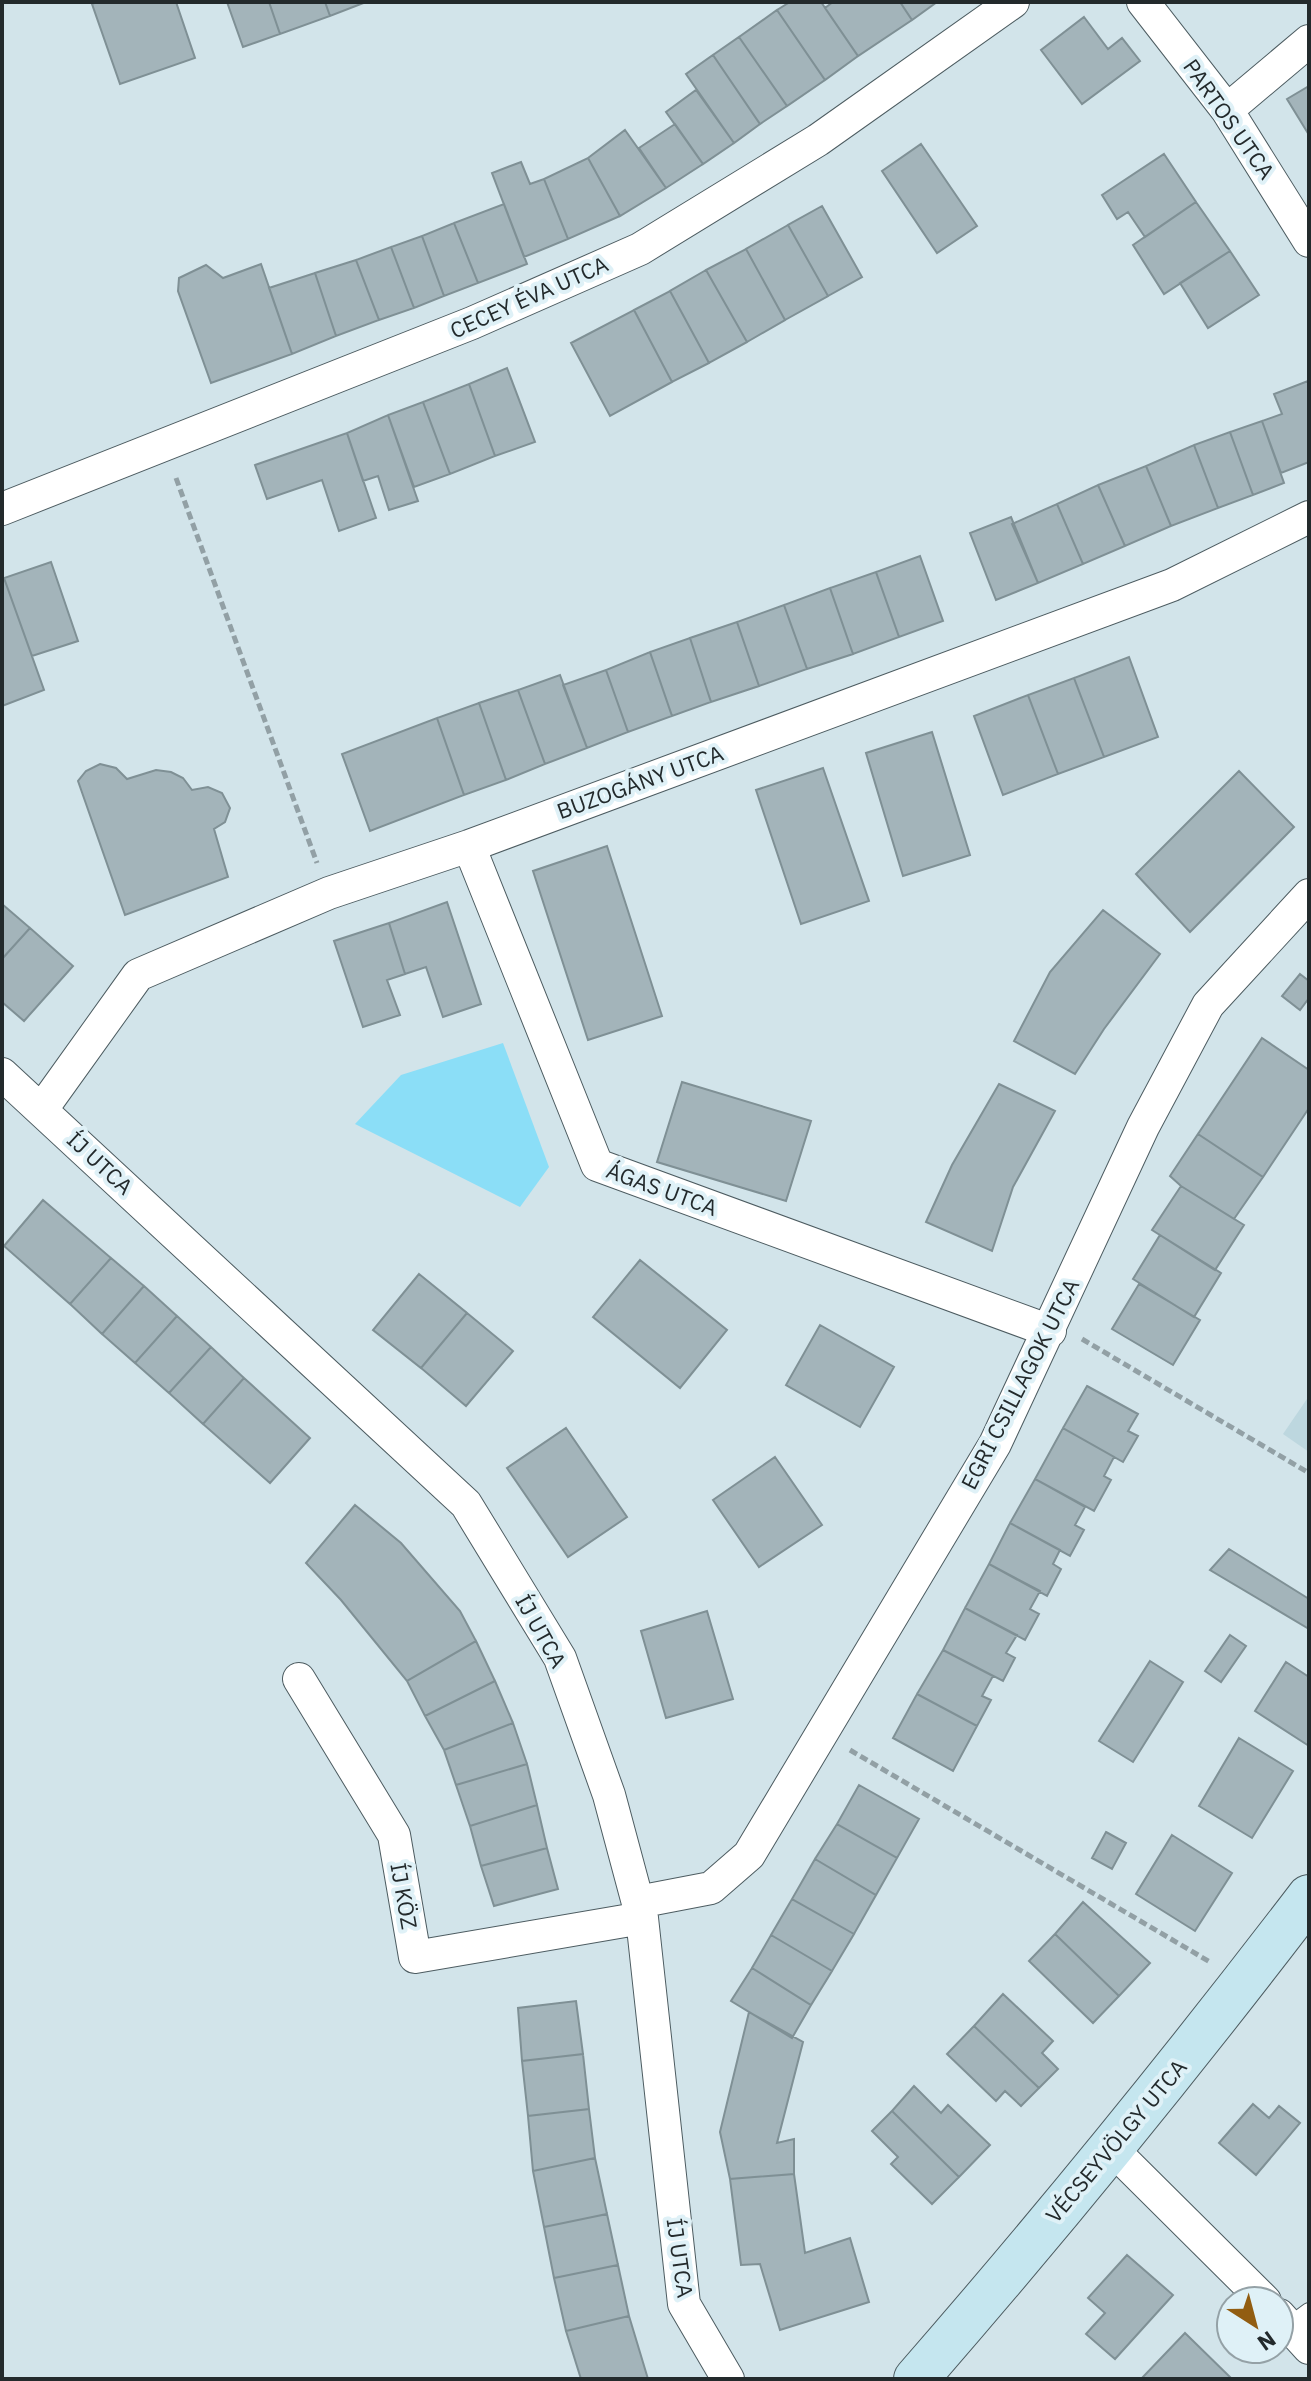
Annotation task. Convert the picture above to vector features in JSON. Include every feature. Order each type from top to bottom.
[{"type":"main road","name":"VÉCSEYVÖLGY UTCA","points":[[916,2379],[1112,2149],[1246,1982],[1309,1897]]},
{"type":"street","name":"CECEY ÉVA UTCA","points":[[2,509],[472,323],[640,249],[818,140],[1013,2]]},
{"type":"street","name":"PARTOS UTCA","points":[[1143,2],[1227,110],[1309,241]]},
{"type":"street","points":[[1227,110],[1309,41]]},
{"type":"street","name":"BUZOGÁNY UTCA","points":[[42,1109],[138,975],[329,893],[469,846],[1172,585],[1302,521]]},
{"type":"street","name":"ÁGAS UTCA","points":[[469,846],[597,1165],[1050,1331]]},
{"type":"street","name":"EGRI CSILLAGOK UTCA","points":[[640,1910],[711,1888],[749,1855],[995,1444],[1143,1127],[1208,1005],[1309,895]]},
{"type":"street","name":"ÍJ UTCA","points":[[2,1074],[466,1504],[560,1658],[609,1795],[640,1910],[684,2304],[728,2379]]},
{"type":"street","name":"ÍJ KÖZ","points":[[299,1679],[394,1835],[415,1957],[640,1910]]},
{"type":"street","points":[[1112,2149],[1249,2285]]},
{"type":"path","points":[[165,447],[329,893]]},
{"type":"path","points":[[1050,1331],[1082,1339],[1309,1473]]},
{"type":"path","points":[[822,1734],[1246,1982]]},
{"type":"shaded area","points":[[503,1043],[549,1167],[520,1207],[355,1124],[401,1075]]},
{"type":"shaded area","points":[[1309,1396],[1309,1452],[1283,1434]]},
{"type":"building","points":[[176,2],[195,58],[120,84],[92,4]]},
{"type":"building","points":[[227,2],[269,2],[280,34],[243,47]]},
{"type":"building","points":[[269,2],[325,2],[330,16],[280,34]]},
{"type":"building","points":[[325,2],[366,2],[330,16]]},
{"type":"building","points":[[790,2],[821,2],[858,56],[825,80],[777,10]]},
{"type":"building","points":[[833,2],[900,2],[912,20],[858,56],[825,8]]},
{"type":"building","points":[[900,2],[937,2],[912,20]]},
{"type":"building","points":[[777,10],[825,80],[787,106],[739,37]]},
{"type":"building","points":[[1084,17],[1108,49],[1122,38],[1140,61],[1082,104],[1041,50]]},
{"type":"building","points":[[739,37],[787,106],[760,124],[713,55]]},
{"type":"building","points":[[713,55],[760,124],[734,143],[686,74]]},
{"type":"building","points":[[1309,86],[1309,135],[1287,99]]},
{"type":"building","points":[[696,90],[734,143],[703,164],[666,112]]},
{"type":"building","points":[[675,124],[703,164],[666,188],[639,148]]},
{"type":"building","points":[[625,130],[666,188],[620,216],[588,158]]},
{"type":"building","points":[[921,144],[977,226],[937,253],[882,171]]},
{"type":"building","points":[[1164,154],[1196,202],[1145,237],[1128,212],[1117,219],[1102,195]]},
{"type":"building","points":[[588,158],[620,216],[568,239],[544,179]]},
{"type":"building","points":[[521,162],[530,184],[544,179],[568,239],[524,257],[492,173]]},
{"type":"building","points":[[1196,202],[1230,251],[1164,294],[1133,245]]},
{"type":"building","points":[[504,204],[527,264],[478,283],[454,223]]},
{"type":"building","points":[[822,206],[862,277],[828,296],[788,225]]},
{"type":"building","points":[[454,223],[478,283],[444,296],[422,236]]},
{"type":"building","points":[[788,225],[828,296],[785,320],[746,249]]},
{"type":"building","points":[[422,236],[444,296],[414,308],[391,247]]},
{"type":"building","points":[[391,247],[414,308],[379,320],[356,260]]},
{"type":"building","points":[[746,249],[785,320],[747,342],[706,270]]},
{"type":"building","points":[[1230,251],[1259,295],[1208,328],[1180,283]]},
{"type":"building","points":[[356,260],[379,320],[336,336],[315,273]]},
{"type":"building","points":[[261,264],[292,354],[211,383],[178,291],[179,278],[206,265],[223,278]]},
{"type":"building","points":[[706,270],[747,342],[709,363],[670,291]]},
{"type":"building","points":[[315,273],[336,336],[292,354],[269,288]]},
{"type":"building","points":[[670,291],[709,363],[672,382],[634,310]]},
{"type":"building","points":[[634,310],[672,382],[610,416],[571,343]]},
{"type":"building","points":[[507,368],[535,442],[495,456],[469,384]]},
{"type":"building","points":[[1308,381],[1309,462],[1281,473],[1262,421],[1282,414],[1274,394]]},
{"type":"building","points":[[469,384],[495,456],[450,474],[423,402]]},
{"type":"building","points":[[423,402],[450,474],[414,487],[388,415]]},
{"type":"building","points":[[388,415],[418,501],[389,510],[378,476],[363,481],[347,433]]},
{"type":"building","points":[[1262,421],[1284,483],[1253,495],[1230,432]]},
{"type":"building","points":[[1230,432],[1253,495],[1218,508],[1194,445]]},
{"type":"building","points":[[347,433],[376,518],[339,531],[322,480],[267,499],[255,465]]},
{"type":"building","points":[[1194,445],[1218,508],[1171,526],[1146,466]]},
{"type":"building","points":[[1146,466],[1171,526],[1125,546],[1098,485]]},
{"type":"building","points":[[1098,485],[1125,546],[1083,564],[1057,504]]},
{"type":"building","points":[[1057,504],[1083,564],[1038,583],[1012,524]]},
{"type":"building","points":[[1011,517],[1038,583],[996,600],[970,533]]},
{"type":"building","points":[[920,556],[943,621],[899,637],[876,572]]},
{"type":"building","points":[[51,562],[78,641],[32,656],[4,578]]},
{"type":"building","points":[[876,572],[899,637],[853,654],[830,588]]},
{"type":"building","points":[[2,578],[44,690],[2,706]]},
{"type":"building","points":[[830,588],[853,654],[807,669],[784,605]]},
{"type":"building","points":[[784,605],[807,669],[759,686],[737,622]]},
{"type":"building","points":[[737,622],[759,686],[711,702],[690,638]]},
{"type":"building","points":[[690,638],[711,702],[672,716],[650,652]]},
{"type":"building","points":[[650,652],[672,716],[628,732],[606,670]]},
{"type":"building","points":[[1129,657],[1158,737],[1104,757],[1074,678]]},
{"type":"building","points":[[606,670],[628,732],[587,748],[563,685]]},
{"type":"building","points":[[560,675],[587,748],[545,764],[518,690]]},
{"type":"building","points":[[1074,678],[1104,757],[1058,774],[1028,695]]},
{"type":"building","points":[[518,690],[545,764],[506,780],[479,703]]},
{"type":"building","points":[[1028,695],[1058,774],[1003,795],[974,716]]},
{"type":"building","points":[[479,703],[506,780],[464,795],[437,718]]},
{"type":"building","points":[[437,718],[464,795],[370,831],[342,754]]},
{"type":"building","points":[[932,732],[970,855],[903,876],[866,753]]},
{"type":"building","points":[[100,764],[116,768],[127,779],[156,770],[171,772],[183,778],[192,790],[208,787],[222,793],[230,808],[225,822],[214,829],[228,877],[125,915],[78,781],[86,771]]},
{"type":"building","points":[[823,768],[869,901],[801,924],[756,790]]},
{"type":"building","points":[[1239,771],[1294,827],[1190,932],[1136,874]]},
{"type":"building","points":[[607,846],[662,1016],[588,1040],[533,871]]},
{"type":"building","points":[[447,902],[481,1004],[443,1017],[426,967],[405,974],[389,923]]},
{"type":"building","points":[[2,904],[30,928],[2,959]]},
{"type":"building","points":[[1103,910],[1160,954],[1075,1074],[1014,1041],[1050,972]]},
{"type":"building","points":[[389,923],[405,974],[387,980],[400,1015],[363,1027],[334,941]]},
{"type":"building","points":[[30,928],[73,966],[24,1021],[2,1002],[2,959]]},
{"type":"building","points":[[1300,974],[1309,981],[1309,998],[1300,1010],[1282,996]]},
{"type":"building","points":[[1262,1038],[1309,1070],[1309,1108],[1263,1177],[1198,1134]]},
{"type":"building","points":[[682,1082],[811,1121],[786,1201],[657,1162]]},
{"type":"building","points":[[999,1084],[1055,1111],[1013,1187],[992,1251],[926,1222],[952,1165]]},
{"type":"building","points":[[1198,1134],[1263,1177],[1234,1219],[1170,1176]]},
{"type":"building","points":[[1181,1186],[1244,1225],[1215,1270],[1152,1230]]},
{"type":"building","points":[[43,1200],[111,1258],[70,1304],[4,1246]]},
{"type":"building","points":[[1160,1235],[1221,1273],[1194,1317],[1133,1279]]},
{"type":"building","points":[[111,1258],[144,1286],[102,1334],[70,1304]]},
{"type":"building","points":[[640,1260],[727,1330],[680,1388],[593,1317]]},
{"type":"building","points":[[419,1274],[467,1313],[421,1368],[373,1330]]},
{"type":"building","points":[[1139,1284],[1200,1320],[1173,1365],[1112,1329]]},
{"type":"building","points":[[144,1286],[177,1316],[135,1363],[102,1334]]},
{"type":"building","points":[[467,1313],[513,1351],[466,1406],[421,1368]]},
{"type":"building","points":[[177,1316],[211,1347],[169,1393],[135,1363]]},
{"type":"building","points":[[820,1325],[894,1367],[860,1427],[786,1385]]},
{"type":"building","points":[[211,1347],[244,1378],[203,1424],[169,1393]]},
{"type":"building","points":[[244,1378],[310,1438],[270,1483],[203,1424]]},
{"type":"building","points":[[1087,1386],[1138,1414],[1128,1431],[1138,1436],[1123,1462],[1063,1428]]},
{"type":"building","points":[[566,1428],[627,1517],[568,1557],[507,1468]]},
{"type":"building","points":[[1063,1428],[1114,1457],[1104,1476],[1111,1480],[1094,1511],[1035,1479]]},
{"type":"building","points":[[775,1457],[822,1525],[759,1567],[713,1500]]},
{"type":"building","points":[[1035,1479],[1085,1507],[1075,1525],[1084,1530],[1070,1556],[1010,1523]]},
{"type":"building","points":[[355,1505],[401,1543],[460,1611],[476,1641],[407,1681],[341,1600],[306,1563]]},
{"type":"building","points":[[1010,1523],[1060,1550],[1053,1564],[1061,1569],[1047,1596],[989,1564]]},
{"type":"building","points":[[1229,1549],[1309,1599],[1309,1629],[1210,1570]]},
{"type":"building","points":[[989,1564],[1040,1591],[1030,1609],[1039,1614],[1025,1640],[965,1608]]},
{"type":"building","points":[[965,1608],[1017,1635],[1006,1653],[1015,1658],[1003,1681],[943,1650]]},
{"type":"building","points":[[707,1611],[733,1699],[666,1718],[641,1631]]},
{"type":"building","points":[[1230,1635],[1246,1646],[1221,1682],[1205,1671]]},
{"type":"building","points":[[476,1641],[495,1681],[425,1716],[407,1681]]},
{"type":"building","points":[[943,1650],[993,1676],[982,1696],[991,1700],[977,1726],[917,1694]]},
{"type":"building","points":[[1150,1661],[1183,1682],[1133,1762],[1099,1741]]},
{"type":"building","points":[[1286,1662],[1309,1677],[1309,1746],[1255,1711]]},
{"type":"building","points":[[495,1681],[513,1723],[444,1750],[425,1716]]},
{"type":"building","points":[[917,1694],[977,1726],[953,1771],[893,1738]]},
{"type":"building","points":[[513,1723],[527,1764],[456,1785],[444,1750]]},
{"type":"building","points":[[1239,1738],[1293,1771],[1252,1838],[1199,1806]]},
{"type":"building","points":[[527,1764],[537,1805],[470,1826],[456,1785]]},
{"type":"building","points":[[859,1785],[919,1819],[897,1858],[837,1824]]},
{"type":"building","points":[[537,1805],[547,1848],[481,1866],[470,1826]]},
{"type":"building","points":[[837,1824],[897,1858],[876,1895],[815,1859]]},
{"type":"building","points":[[1106,1832],[1126,1843],[1112,1869],[1092,1858]]},
{"type":"building","points":[[1172,1835],[1232,1873],[1195,1931],[1136,1894]]},
{"type":"building","points":[[547,1848],[558,1889],[494,1906],[481,1866]]},
{"type":"building","points":[[815,1859],[876,1895],[854,1934],[792,1899]]},
{"type":"building","points":[[792,1899],[854,1934],[832,1971],[771,1935]]},
{"type":"building","points":[[1083,1902],[1150,1963],[1119,1996],[1055,1934]]},
{"type":"building","points":[[1055,1934],[1119,1996],[1093,2023],[1029,1961]]},
{"type":"building","points":[[771,1935],[832,1971],[811,2005],[752,1968]]},
{"type":"building","points":[[752,1968],[811,2005],[792,2038],[731,2001]]},
{"type":"building","points":[[1003,1994],[1053,2041],[1042,2053],[1058,2069],[1039,2088],[974,2026]]},
{"type":"building","points":[[576,2001],[583,2054],[522,2061],[518,2008]]},
{"type":"building","points":[[749,2012],[803,2042],[777,2143],[794,2139],[794,2174],[730,2179],[720,2132]]},
{"type":"building","points":[[974,2026],[1039,2088],[1021,2106],[1005,2091],[996,2101],[947,2054]]},
{"type":"building","points":[[583,2054],[589,2109],[528,2116],[522,2061]]},
{"type":"building","points":[[914,2086],[941,2113],[948,2105],[990,2145],[959,2177],[892,2111]]},
{"type":"building","points":[[1253,2104],[1269,2118],[1279,2106],[1300,2123],[1256,2175],[1219,2143]]},
{"type":"building","points":[[589,2109],[595,2158],[533,2171],[528,2116]]},
{"type":"building","points":[[892,2111],[959,2177],[932,2204],[891,2164],[898,2157],[872,2131]]},
{"type":"building","points":[[595,2158],[607,2214],[544,2227],[533,2171]]},
{"type":"building","points":[[794,2174],[805,2253],[850,2238],[869,2302],[780,2330],[760,2264],[741,2265],[730,2179]]},
{"type":"building","points":[[607,2214],[618,2265],[554,2278],[544,2227]]},
{"type":"building","points":[[1127,2255],[1173,2295],[1115,2359],[1086,2334],[1105,2313],[1088,2298]]},
{"type":"building","points":[[618,2265],[629,2316],[566,2331],[554,2278]]},
{"type":"building","points":[[629,2316],[648,2379],[581,2379],[566,2331]]},
{"type":"building","points":[[1185,2333],[1232,2379],[1141,2379]]}]
